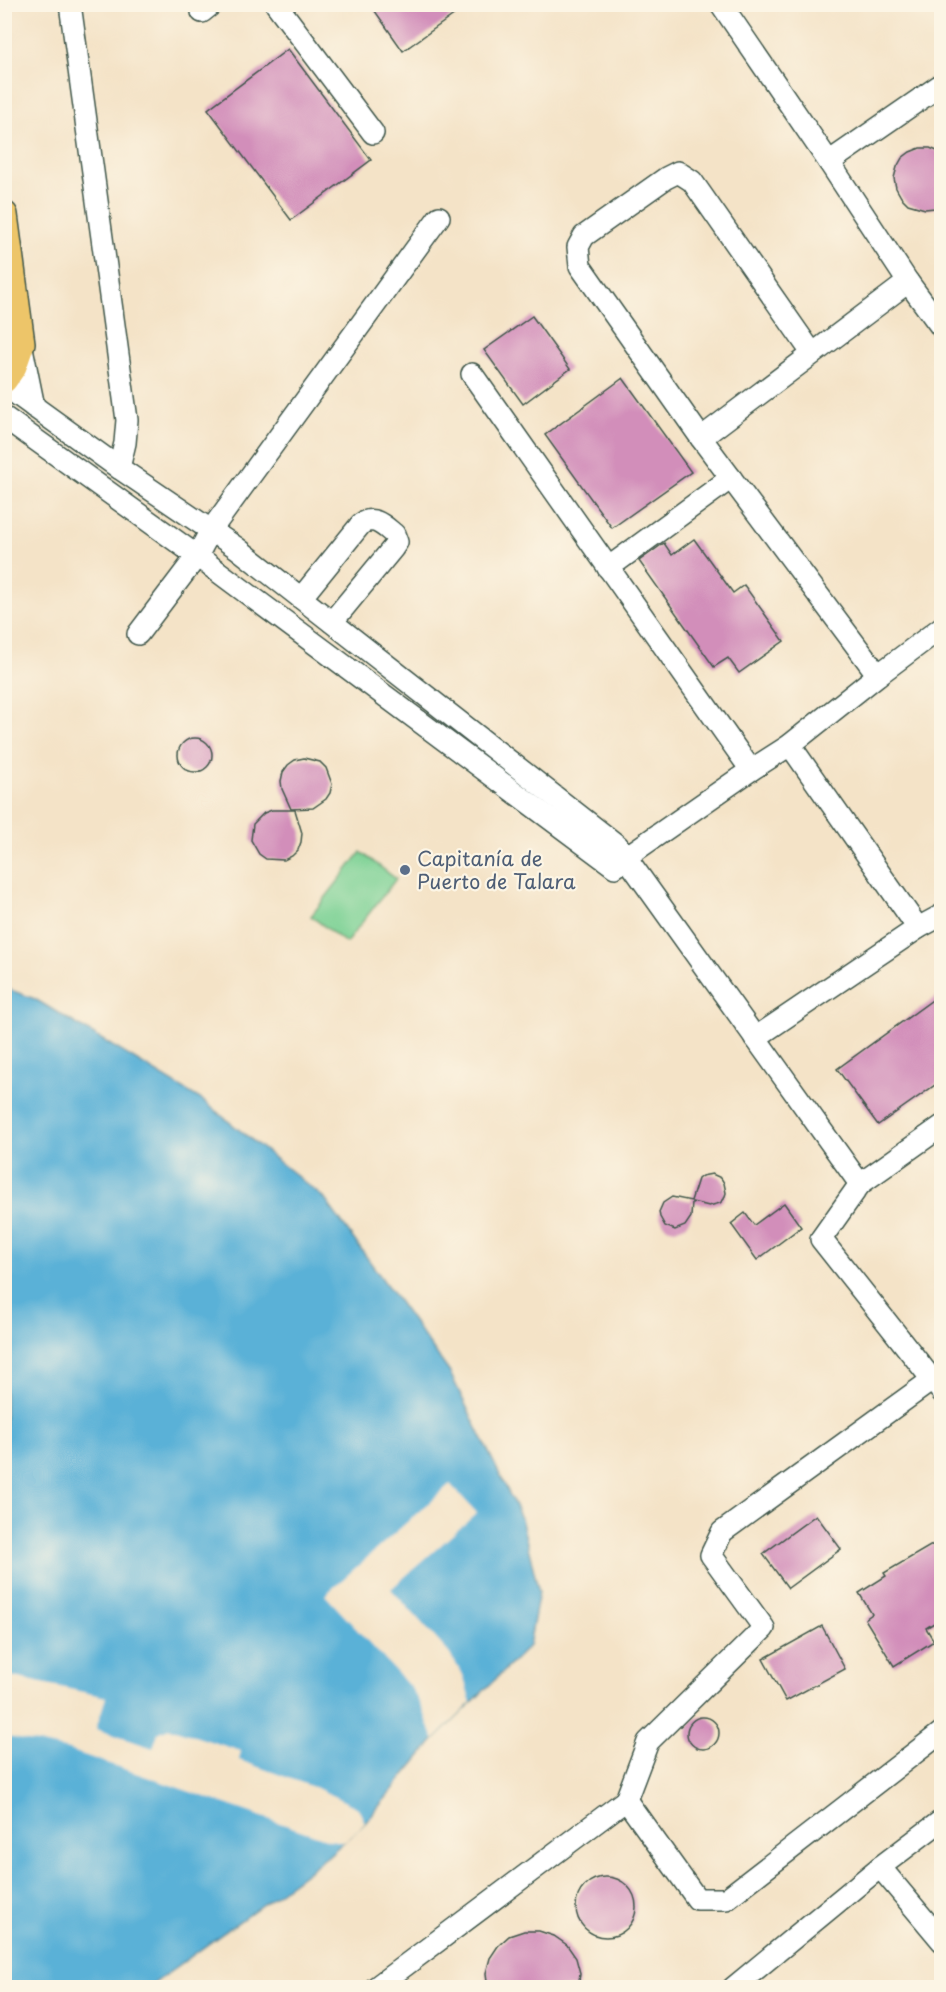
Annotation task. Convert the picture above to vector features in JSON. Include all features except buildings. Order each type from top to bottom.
[{"type":"main road","points":[[4,215],[21,343],[14,366],[4,379]]},
{"type":"street","points":[[70,4],[127,420],[125,443],[119,468]]},
{"type":"street","points":[[276,4],[374,133]]},
{"type":"street","points":[[721,4],[908,282],[942,328]]},
{"type":"street","points":[[829,162],[942,84]]},
{"type":"street","points":[[812,353],[692,181],[678,172],[584,236],[578,247],[580,266],[701,438],[878,675]]},
{"type":"street","points":[[138,634],[197,556],[211,530],[439,217]]},
{"type":"street","points":[[701,438],[908,282]]},
{"type":"street","points":[[21,343],[34,406]]},
{"type":"street","points":[[472,374],[750,770]]},
{"type":"street","points":[[4,385],[119,468],[237,548],[618,846],[621,862]]},
{"type":"street","points":[[4,417],[621,862],[755,1038],[860,1184]]},
{"type":"street","points":[[608,568],[731,478]]},
{"type":"street","points":[[301,598],[361,524],[367,520],[374,520],[394,534],[397,542],[393,548],[332,622]]},
{"type":"street","points":[[621,862],[750,770],[790,745],[942,627]]},
{"type":"street","points":[[790,745],[918,928]]},
{"type":"street","points":[[755,1038],[918,928],[942,915]]},
{"type":"street","points":[[375,1988],[626,1800],[648,1742],[765,1628],[711,1555],[722,1532],[937,1386],[821,1239],[860,1184],[942,1126]]},
{"type":"street","points":[[626,1800],[698,1899],[726,1899],[942,1732]]},
{"type":"street","points":[[733,1988],[880,1867],[942,1820]]},
{"type":"street","points":[[880,1867],[942,1941]]},
{"type":"green space","points":[[361,852],[396,879],[346,943],[311,916]]},
{"type":"water","points":[[5,988],[35,999],[202,1100],[324,1198],[450,1373],[521,1518],[539,1592],[529,1646],[434,1740],[365,1823],[328,1856],[149,1987],[5,1988]]},
{"type":"pier","points":[[450,1484],[477,1513],[391,1589],[449,1653],[463,1675],[471,1703],[434,1740],[423,1709],[411,1688],[325,1595]]},
{"type":"pier","points":[[5,1675],[106,1697],[96,1729],[153,1748],[158,1733],[169,1728],[241,1751],[239,1760],[319,1789],[358,1808],[365,1823],[344,1842],[329,1840],[69,1750],[5,1736]]},
{"type":"place","name":"Capitanía de Puerto de Talara","points":[[405,870]]}]
